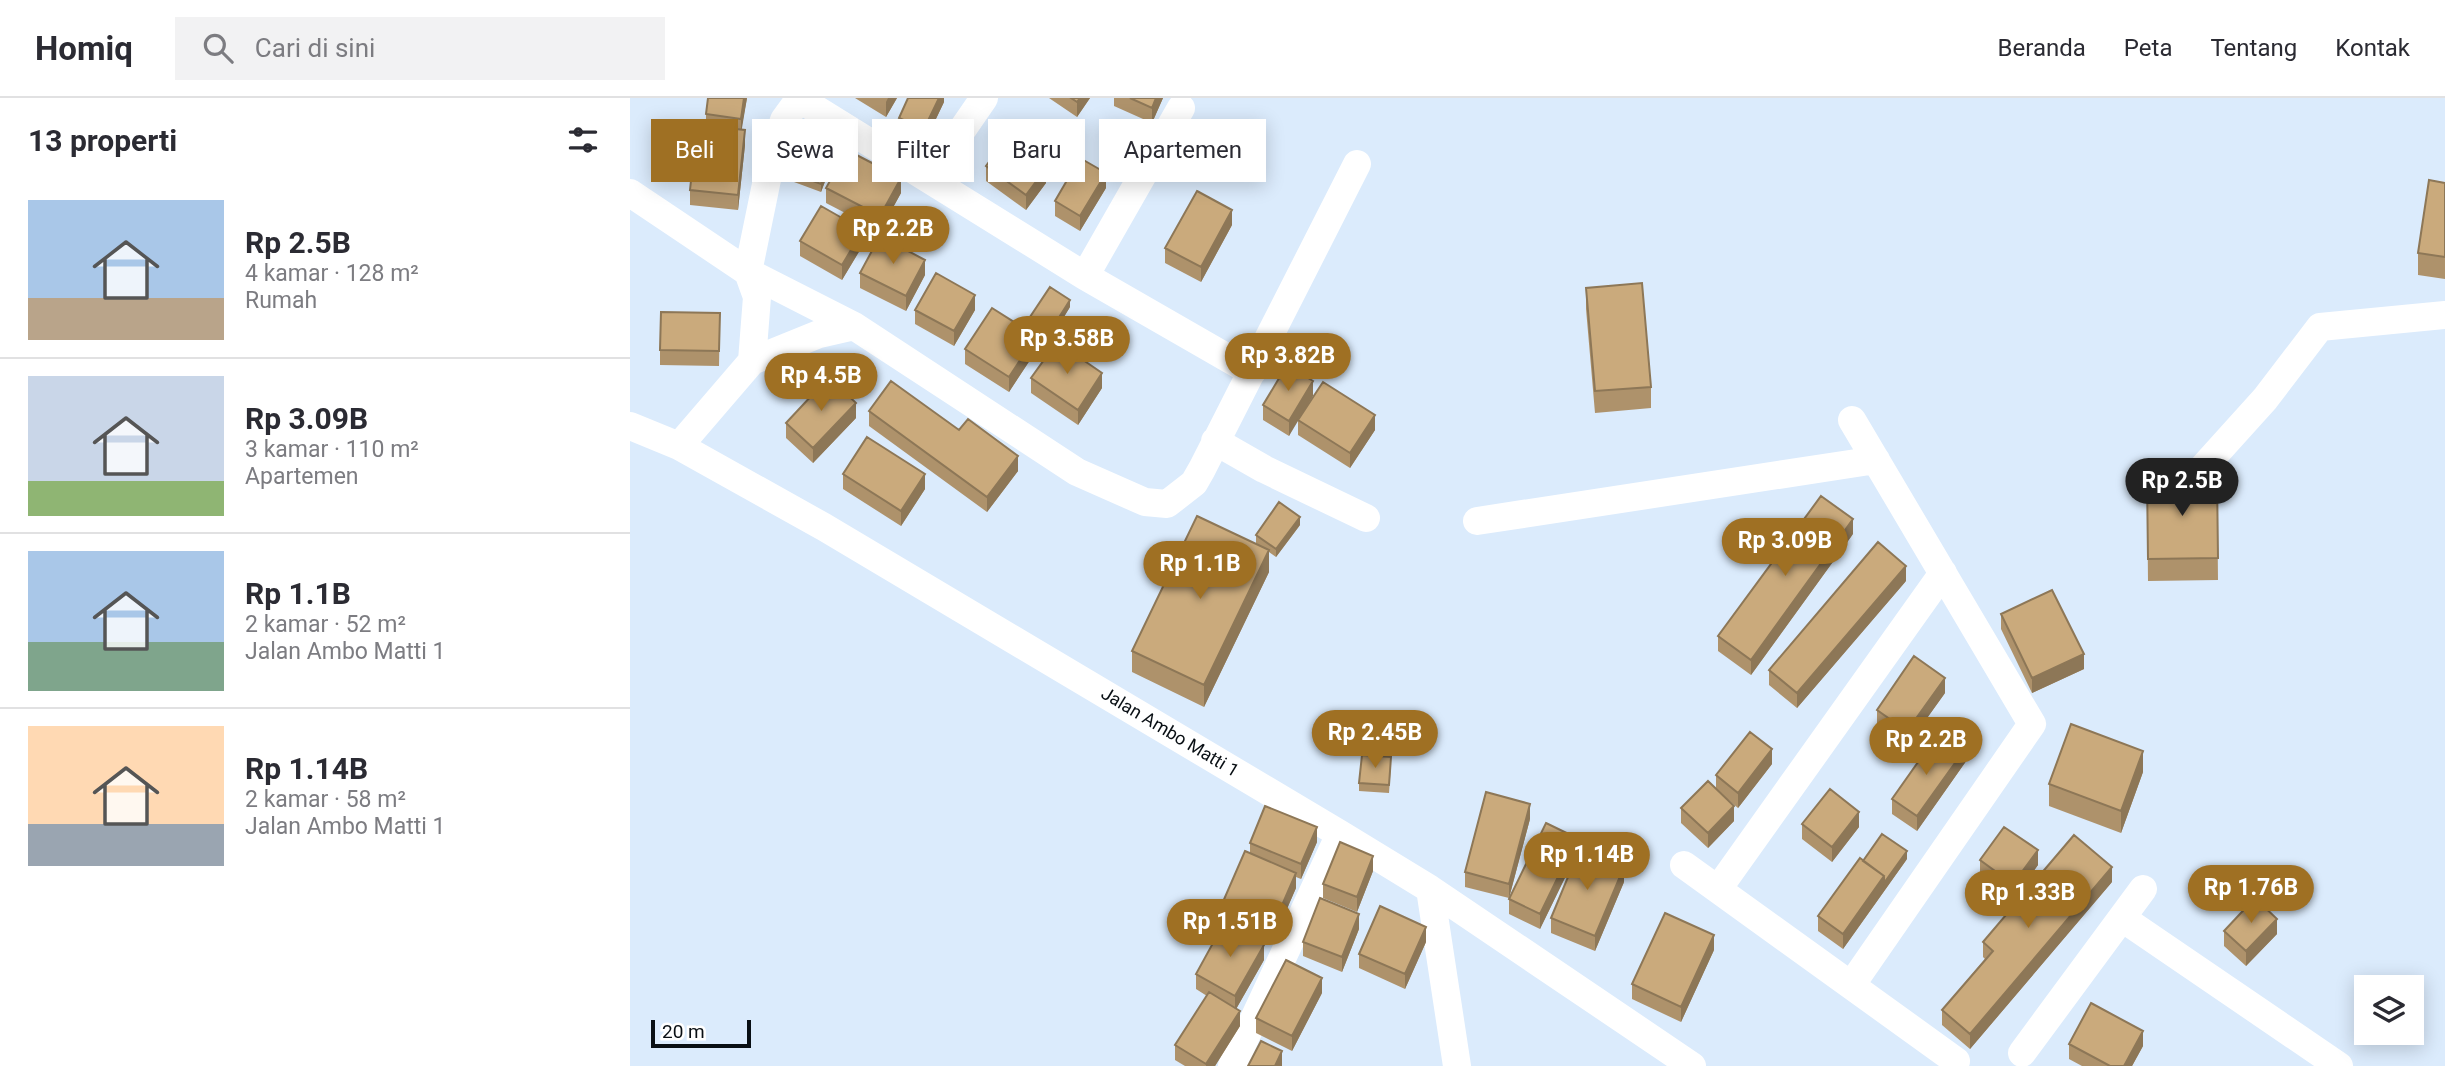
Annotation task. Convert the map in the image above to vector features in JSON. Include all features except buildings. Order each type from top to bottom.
[{"type":"street","points":[[970,119],[984,98]]},
{"type":"street","points":[[752,361],[757,297],[748,272],[771,160],[784,120],[799,99],[872,143]]},
{"type":"street","points":[[1085,276],[1181,108]]},
{"type":"street","points":[[630,193],[748,272],[854,326],[1077,472],[1145,502],[1167,504],[1194,483],[1357,164]]},
{"type":"street","points":[[935,182],[1085,276],[1252,372]]},
{"type":"street","points":[[2200,471],[2265,399],[2320,327],[2445,315]]},
{"type":"street","points":[[679,446],[752,361],[819,334],[854,326]]},
{"type":"street","points":[[1852,420],[2032,724],[1852,984]]},
{"type":"street","name":"Jalan Ambo Matti 1","points":[[630,426],[679,446],[1001,630],[1340,834],[1430,889],[1692,1066]]},
{"type":"street","points":[[1216,441],[1264,470],[1366,518]]},
{"type":"street","points":[[1476,521],[1876,460]]},
{"type":"street","points":[[1718,889],[1942,573]]},
{"type":"street","points":[[1232,1066],[1340,834]]},
{"type":"street","points":[[1684,864],[1852,984],[1957,1064]]},
{"type":"street","points":[[1430,889],[1457,1066]]},
{"type":"street","points":[[2024,1062],[2143,889]]},
{"type":"street","points":[[2122,918],[2339,1066]]}]
